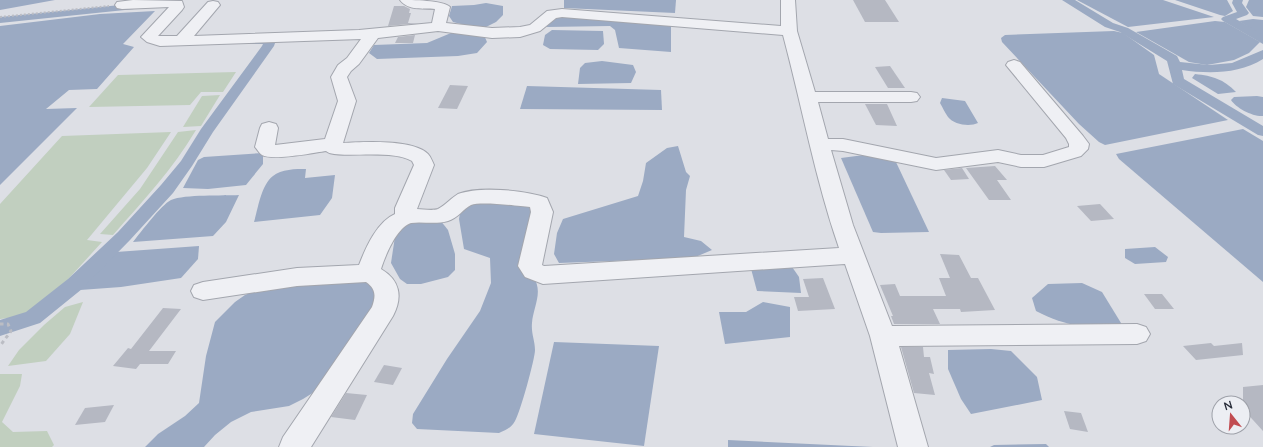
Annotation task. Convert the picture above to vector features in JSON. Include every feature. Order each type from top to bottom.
[{"type":"street","points":[[407,0],[413,4],[439,3],[442,5],[443,8],[438,28]]},
{"type":"street","points":[[788,0],[789,31],[842,225],[883,336],[913,447]]},
{"type":"street","points":[[122,5],[162,2],[177,4],[177,7],[149,37],[155,40],[181,42],[373,34],[438,28],[481,32],[520,32],[535,28],[552,14],[562,12],[789,31]]},
{"type":"street","points":[[181,42],[214,5]]},
{"type":"street","points":[[373,34],[353,61],[344,68],[339,77],[347,101],[332,144],[333,148],[335,149],[397,149],[412,152],[420,156],[424,161],[424,165],[406,208],[406,217]]},
{"type":"street","points":[[820,144],[844,145],[936,164],[998,156],[1021,161],[1044,161],[1074,152],[1078,149],[1079,144],[1074,136],[1014,66]]},
{"type":"street","points":[[808,97],[911,97]]},
{"type":"street","points":[[269,128],[265,147],[269,151],[284,151],[332,144]]},
{"type":"street","points":[[368,273],[388,230],[400,219],[406,217],[440,216],[465,200],[472,198],[515,199],[539,203],[542,207],[542,212],[530,266],[536,273],[543,275],[854,255]]},
{"type":"street","points":[[203,291],[297,278],[368,273],[377,277],[386,288],[387,298],[384,309],[294,447]]},
{"type":"street","points":[[883,336],[1137,334]]},
{"type":"path","points":[[0,17],[122,5]]},
{"type":"path","points":[[0,324],[8,324],[10,332],[0,346]]},
{"type":"green space","points":[[236,72],[223,92],[201,92],[190,105],[89,107],[118,75]]},
{"type":"green space","points":[[220,95],[201,126],[183,127],[202,96]]},
{"type":"green space","points":[[196,130],[167,172],[113,235],[100,234],[140,189],[178,132]]},
{"type":"green space","points":[[171,132],[147,168],[87,240],[102,242],[51,298],[25,316],[0,319],[0,204],[62,136]]},
{"type":"green space","points":[[83,302],[70,334],[46,361],[8,366],[19,350],[65,307]]},
{"type":"green space","points":[[0,374],[22,374],[20,386],[2,422],[13,432],[47,431],[54,445],[52,447],[0,447]]},
{"type":"water","points":[[0,0],[55,0],[0,10]]},
{"type":"water","points":[[564,0],[676,0],[675,13],[564,8]]},
{"type":"water","points":[[1077,0],[1163,0],[1214,17],[1128,27]]},
{"type":"water","points":[[1175,0],[1227,0],[1233,11],[1225,16]]},
{"type":"water","points":[[1249,0],[1263,0],[1263,17],[1253,16],[1246,7]]},
{"type":"water","points":[[486,3],[503,6],[503,15],[496,22],[486,27],[453,22],[449,16],[452,6]]},
{"type":"water","points":[[155,11],[123,44],[134,47],[97,89],[69,90],[46,109],[77,108],[0,185],[0,26],[100,14]]},
{"type":"water","points":[[551,16],[671,22],[671,52],[619,48],[615,30],[610,26],[547,27],[545,23]]},
{"type":"water","points":[[1253,19],[1263,20],[1263,37],[1239,21]]},
{"type":"water","points":[[1215,21],[1225,22],[1260,42],[1249,53],[1234,60],[1207,65],[1189,62],[1136,32]]},
{"type":"water","points":[[552,30],[603,31],[604,44],[598,50],[550,49],[543,45],[545,35]]},
{"type":"water","points":[[466,31],[484,35],[487,42],[477,53],[458,56],[377,59],[369,53],[374,45],[427,43],[451,33]]},
{"type":"water","points":[[1114,31],[1123,33],[1154,55],[1159,74],[1228,120],[1105,145],[1099,142],[1079,124],[1002,42],[1001,38],[1005,35]]},
{"type":"water","points":[[602,61],[633,65],[636,72],[631,83],[578,84],[580,68],[585,63]]},
{"type":"water","points":[[1195,74],[1217,79],[1227,84],[1236,92],[1218,94],[1192,78]]},
{"type":"water","points":[[527,86],[661,90],[662,110],[520,109]]},
{"type":"water","points":[[1234,97],[1263,97],[1263,116],[1254,115],[1245,111],[1231,100]]},
{"type":"water","points":[[942,98],[965,101],[978,123],[971,125],[962,124],[951,120],[940,103]]},
{"type":"water","points":[[1243,129],[1263,141],[1263,282],[1119,159],[1116,154]]},
{"type":"water","points":[[678,146],[686,172],[690,176],[686,190],[684,237],[701,241],[712,250],[693,258],[559,263],[554,254],[557,233],[563,219],[638,196],[643,181],[646,163],[667,148]]},
{"type":"water","points":[[263,153],[263,164],[246,185],[208,189],[183,188],[198,160],[204,157]]},
{"type":"water","points":[[864,155],[895,160],[929,232],[873,232],[841,158]]},
{"type":"water","points":[[306,169],[305,178],[335,175],[332,198],[320,215],[254,222],[263,191],[269,180],[280,172]]},
{"type":"water","points":[[239,195],[226,222],[213,236],[133,242],[157,213],[171,200],[194,196]]},
{"type":"water","points":[[473,202],[533,204],[533,277],[538,288],[538,294],[532,323],[535,350],[530,374],[515,421],[504,431],[499,433],[417,429],[412,423],[413,414],[447,359],[480,311],[491,283],[490,258],[464,249],[459,219],[460,213]]},
{"type":"water","points":[[440,220],[448,230],[455,254],[455,270],[448,277],[421,284],[407,284],[400,279],[391,263],[396,230],[405,222]]},
{"type":"water","points":[[199,246],[198,259],[181,278],[121,287],[80,290],[99,265],[116,252]]},
{"type":"water","points":[[1155,247],[1168,257],[1166,262],[1135,264],[1125,258],[1125,249]]},
{"type":"water","points":[[790,264],[799,277],[801,293],[757,291],[750,265]]},
{"type":"water","points":[[364,277],[382,293],[319,389],[289,406],[251,412],[231,422],[215,435],[204,447],[145,447],[158,434],[185,416],[199,403],[206,356],[215,322],[235,302],[245,295],[260,289],[312,285]]},
{"type":"water","points":[[1082,283],[1102,292],[1121,323],[1123,329],[1078,326],[1036,311],[1032,298],[1048,284]]},
{"type":"water","points":[[763,302],[790,307],[790,337],[725,344],[719,312],[746,312]]},
{"type":"water","points":[[554,342],[659,346],[644,446],[534,434]]},
{"type":"water","points":[[991,349],[1011,351],[1037,377],[1042,400],[971,414],[961,399],[948,369],[948,350]]},
{"type":"water","points":[[728,440],[873,447],[728,447]]},
{"type":"water","points":[[1046,444],[1049,447],[990,447],[994,445]]},
{"type":"building","points":[[853,0],[885,0],[899,22],[865,22]]},
{"type":"building","points":[[394,6],[404,6],[410,9],[409,13],[411,13],[408,23],[419,23],[388,26]]},
{"type":"building","points":[[415,35],[413,43],[395,43],[398,37]]},
{"type":"building","points":[[890,66],[905,88],[888,88],[875,67]]},
{"type":"building","points":[[450,85],[468,86],[457,109],[438,108]]},
{"type":"building","points":[[865,104],[887,104],[897,126],[876,125]]},
{"type":"building","points":[[995,166],[1007,180],[997,180],[1011,200],[989,200],[966,168]]},
{"type":"building","points":[[962,168],[969,179],[951,180],[944,170]]},
{"type":"building","points":[[1100,204],[1114,219],[1091,221],[1077,206]]},
{"type":"building","points":[[940,254],[959,255],[971,278],[978,278],[995,310],[961,312],[960,309],[933,309],[940,324],[894,324],[891,316],[893,316],[880,285],[895,284],[900,296],[946,296],[939,278],[950,278]]},
{"type":"building","points":[[823,278],[835,309],[798,311],[794,297],[809,297],[803,279]]},
{"type":"building","points":[[1144,294],[1162,294],[1174,309],[1155,309]]},
{"type":"building","points":[[163,308],[181,309],[149,351],[176,351],[168,364],[140,364],[136,369],[113,366],[128,348],[131,349]]},
{"type":"building","points":[[1211,343],[1214,346],[1242,343],[1243,355],[1196,360],[1183,346]]},
{"type":"building","points":[[901,347],[923,347],[924,357],[930,357],[934,374],[929,373],[935,395],[914,393]]},
{"type":"building","points":[[384,365],[402,368],[393,385],[374,382]]},
{"type":"building","points":[[1263,385],[1263,431],[1251,418],[1251,395],[1243,395],[1243,387]]},
{"type":"building","points":[[346,393],[367,395],[355,420],[331,417]]},
{"type":"building","points":[[114,405],[105,422],[75,425],[85,408]]},
{"type":"building","points":[[1064,411],[1081,413],[1088,432],[1070,429]]},
{"type":"waterway","points":[[1067,0],[1109,25],[1124,30],[1173,59],[1178,81],[1263,132]]},
{"type":"waterway","points":[[1238,0],[1237,3],[1243,13],[1227,19],[1263,40]]},
{"type":"waterway","points":[[0,20],[140,6]]},
{"type":"waterway","points":[[0,328],[33,318],[75,284],[124,236],[167,189],[187,163],[206,132],[268,46],[270,40],[250,41]]},
{"type":"waterway","points":[[1175,65],[1197,68],[1232,67],[1253,60],[1263,54]]}]
